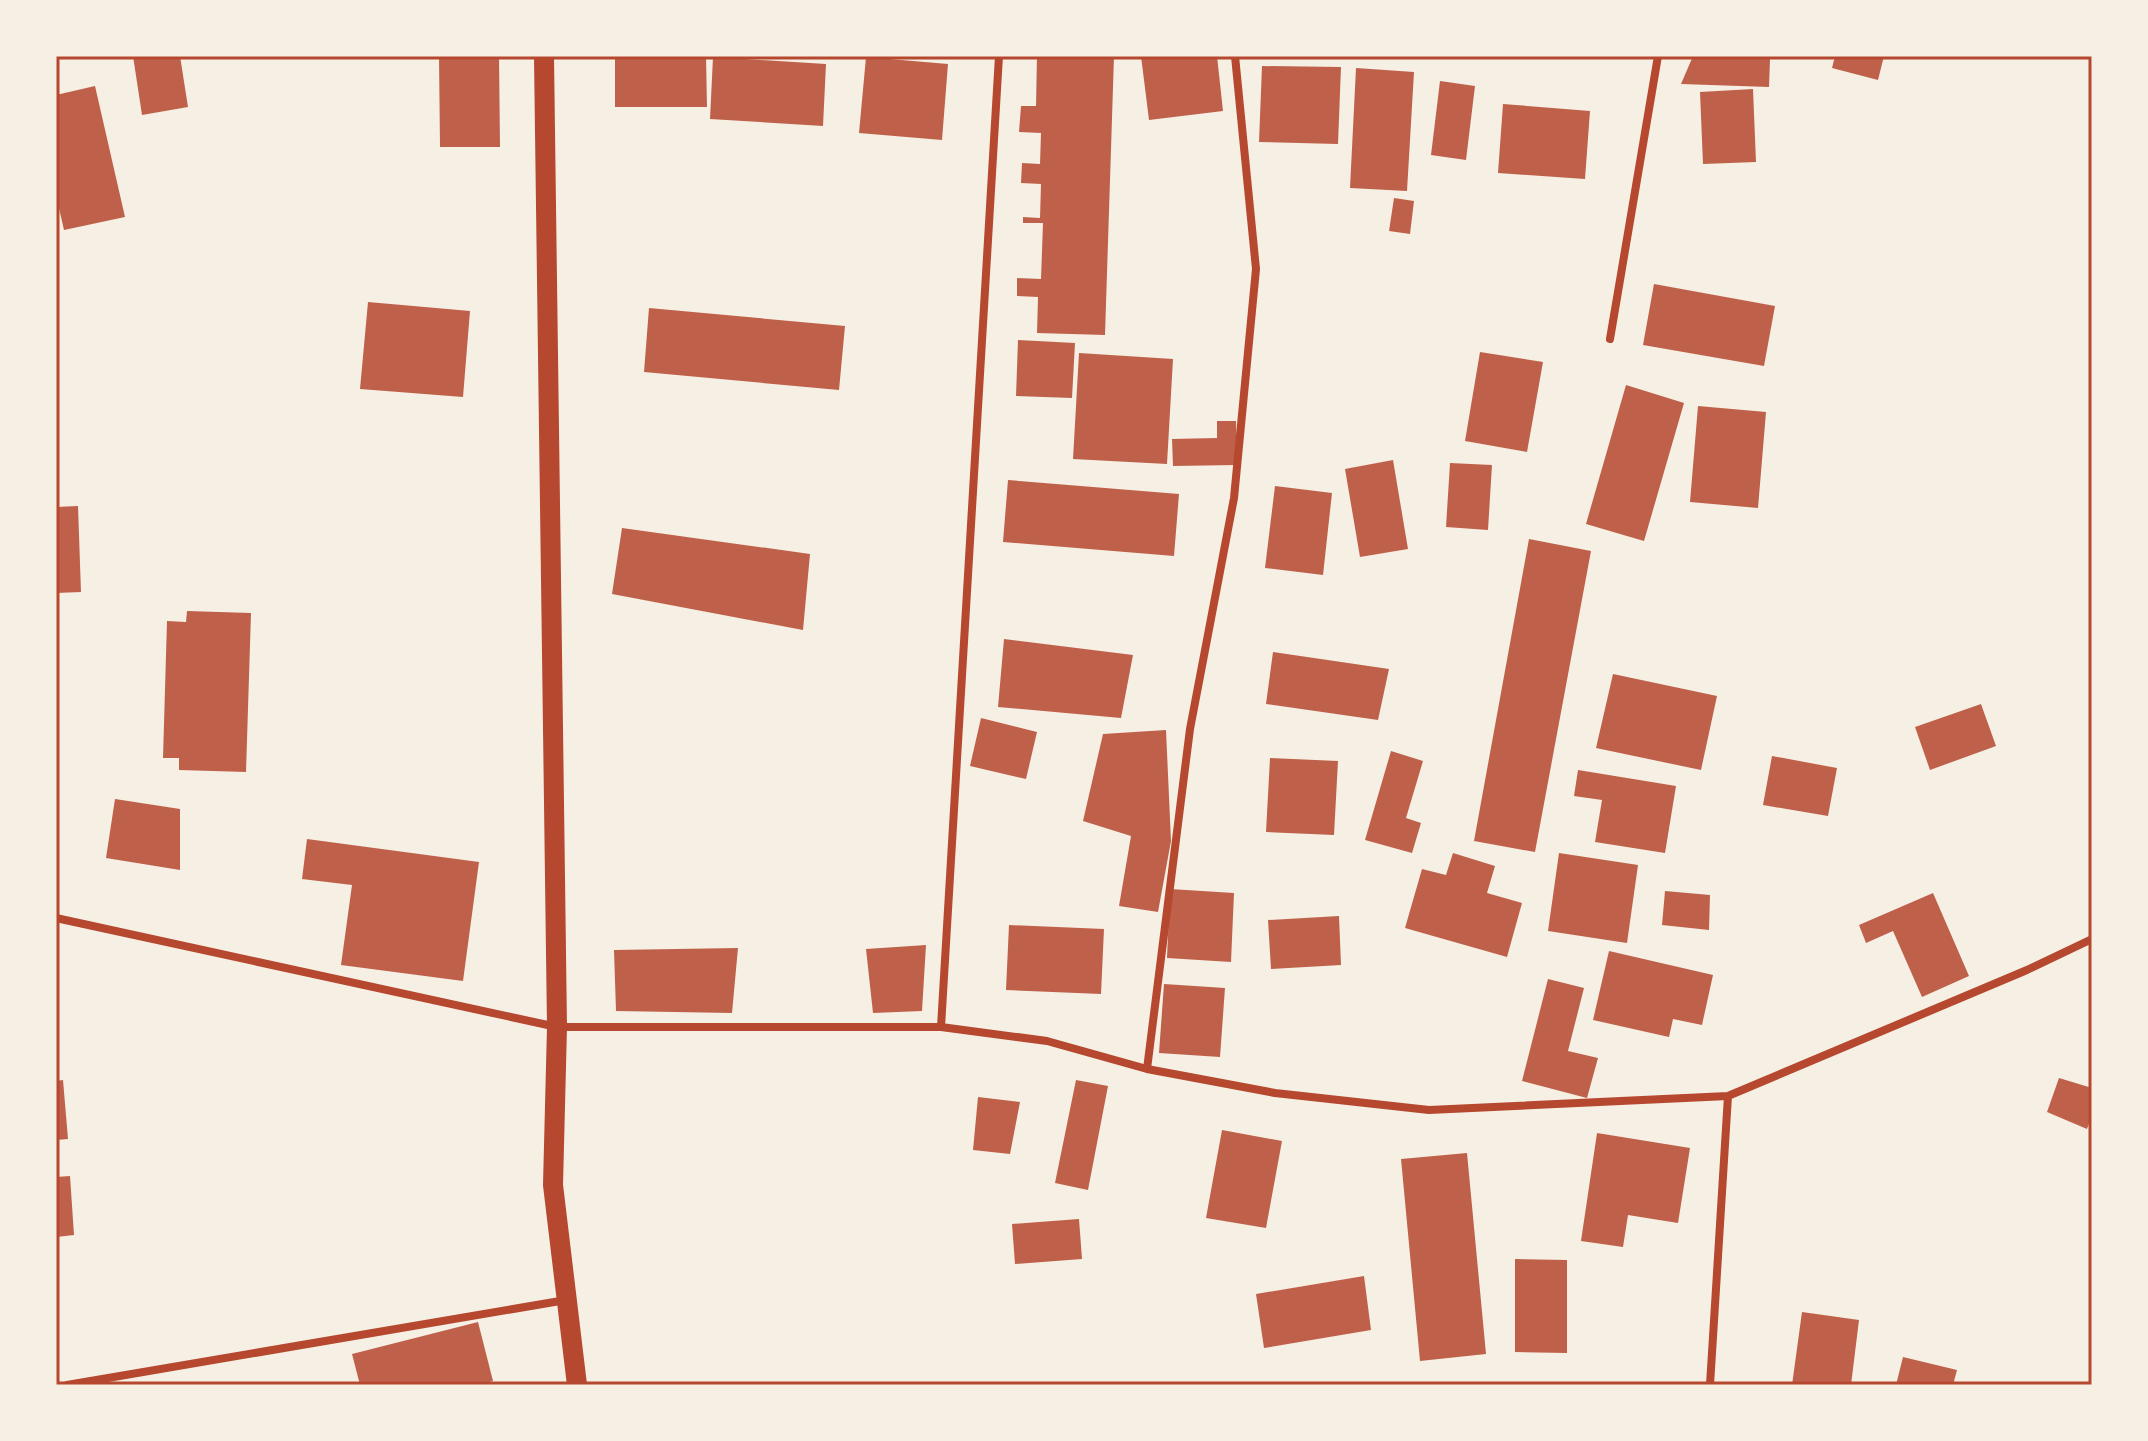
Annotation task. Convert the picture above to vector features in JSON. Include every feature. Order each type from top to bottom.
[{"type":"main road","points":[[544,56],[557,1027],[553,1185],[577,1385]]},
{"type":"street","points":[[941,1027],[999,56]]},
{"type":"street","points":[[1147,1069],[1190,729],[1234,498],[1256,269],[1235,56]]},
{"type":"street","points":[[1610,339],[1658,56]]},
{"type":"street","points":[[56,918],[557,1027],[941,1027],[1047,1041],[1147,1069],[1275,1093],[1429,1110],[1728,1096],[2027,970],[2092,939]]},
{"type":"street","points":[[1710,1385],[1728,1096]]},
{"type":"street","points":[[67,1385],[567,1299]]},
{"type":"building","points":[[133,56],[180,56],[188,107],[142,115]]},
{"type":"building","points":[[439,56],[499,56],[500,147],[440,147]]},
{"type":"building","points":[[615,56],[706,56],[707,107],[615,107]]},
{"type":"building","points":[[1037,56],[1114,56],[1105,335],[1037,333],[1038,297],[1017,296],[1017,278],[1041,279],[1043,223],[1023,223],[1023,217],[1040,218],[1041,184],[1021,183],[1022,163],[1040,164],[1041,133],[1019,132],[1021,106],[1036,106]]},
{"type":"building","points":[[1141,56],[1217,56],[1223,111],[1149,120]]},
{"type":"building","points":[[1693,56],[1770,59],[1769,87],[1681,84]]},
{"type":"building","points":[[1835,56],[1884,56],[1878,80],[1832,68]]},
{"type":"building","points":[[713,57],[826,64],[823,126],[710,119]]},
{"type":"building","points":[[866,57],[948,64],[942,140],[859,133]]},
{"type":"building","points":[[1262,66],[1341,67],[1338,144],[1259,142]]},
{"type":"building","points":[[1356,68],[1414,72],[1407,191],[1350,188]]},
{"type":"building","points":[[1440,81],[1475,86],[1466,160],[1431,155]]},
{"type":"building","points":[[95,86],[125,217],[64,230],[56,195],[56,95]]},
{"type":"building","points":[[1753,89],[1756,162],[1703,164],[1700,92]]},
{"type":"building","points":[[1503,104],[1590,111],[1585,179],[1498,173]]},
{"type":"building","points":[[1394,198],[1414,201],[1410,234],[1389,231]]},
{"type":"building","points":[[1654,284],[1775,306],[1764,366],[1643,345]]},
{"type":"building","points":[[368,302],[470,311],[463,397],[360,389]]},
{"type":"building","points":[[649,308],[845,326],[839,390],[644,372]]},
{"type":"building","points":[[1018,340],[1075,343],[1072,398],[1016,396]]},
{"type":"building","points":[[1480,352],[1543,362],[1527,452],[1465,441]]},
{"type":"building","points":[[1079,353],[1173,359],[1167,464],[1073,459]]},
{"type":"building","points":[[1626,385],[1684,403],[1644,541],[1586,524]]},
{"type":"building","points":[[1698,406],[1766,412],[1758,508],[1690,502]]},
{"type":"building","points":[[1217,421],[1236,421],[1237,465],[1173,466],[1172,439],[1217,438]]},
{"type":"building","points":[[1393,460],[1408,549],[1360,557],[1345,469]]},
{"type":"building","points":[[1450,463],[1492,465],[1488,530],[1446,527]]},
{"type":"building","points":[[1008,480],[1179,494],[1174,556],[1003,542]]},
{"type":"building","points":[[1275,486],[1332,493],[1323,575],[1265,568]]},
{"type":"building","points":[[78,506],[81,592],[56,593],[56,507]]},
{"type":"building","points":[[622,528],[810,554],[803,630],[612,594]]},
{"type":"building","points":[[1529,539],[1591,551],[1535,852],[1474,841]]},
{"type":"building","points":[[187,611],[251,613],[246,772],[179,770],[179,758],[163,758],[167,621],[186,622]]},
{"type":"building","points":[[1004,639],[1133,655],[1121,718],[998,707]]},
{"type":"building","points":[[1273,652],[1389,669],[1378,720],[1266,704]]},
{"type":"building","points":[[1613,674],[1717,696],[1701,770],[1596,748]]},
{"type":"building","points":[[1981,704],[1996,746],[1930,770],[1915,727]]},
{"type":"building","points":[[981,718],[1037,732],[1026,779],[970,766]]},
{"type":"building","points":[[1166,730],[1171,841],[1158,912],[1119,906],[1131,836],[1083,821],[1103,734]]},
{"type":"building","points":[[1391,751],[1423,761],[1406,818],[1421,823],[1412,853],[1365,840]]},
{"type":"building","points":[[1772,756],[1837,768],[1828,816],[1763,805]]},
{"type":"building","points":[[1270,758],[1338,761],[1334,835],[1266,832]]},
{"type":"building","points":[[1578,770],[1676,786],[1665,853],[1595,842],[1602,800],[1574,796]]},
{"type":"building","points":[[115,799],[180,809],[180,870],[106,858]]},
{"type":"building","points":[[307,839],[479,862],[463,981],[341,965],[352,885],[302,879]]},
{"type":"building","points":[[1453,853],[1495,866],[1487,893],[1522,903],[1507,957],[1405,928],[1422,869],[1446,875]]},
{"type":"building","points":[[1559,853],[1638,865],[1627,943],[1548,931]]},
{"type":"building","points":[[1170,889],[1234,893],[1231,962],[1167,958]]},
{"type":"building","points":[[1665,891],[1710,895],[1709,930],[1662,925]]},
{"type":"building","points":[[1933,893],[1969,976],[1922,997],[1893,931],[1866,943],[1859,925]]},
{"type":"building","points":[[1339,916],[1341,965],[1271,969],[1268,920]]},
{"type":"building","points":[[1009,925],[1104,929],[1101,994],[1006,990]]},
{"type":"building","points":[[926,945],[922,1011],[873,1013],[866,949]]},
{"type":"building","points":[[738,948],[732,1013],[616,1011],[614,950]]},
{"type":"building","points":[[1609,951],[1713,975],[1702,1025],[1673,1019],[1669,1037],[1593,1020]]},
{"type":"building","points":[[1548,979],[1584,988],[1568,1051],[1598,1058],[1587,1098],[1522,1081]]},
{"type":"building","points":[[1164,984],[1225,988],[1220,1057],[1159,1053]]},
{"type":"building","points":[[2059,1078],[2092,1088],[2092,1115],[2087,1129],[2047,1112]]},
{"type":"building","points":[[63,1080],[68,1139],[56,1140],[56,1081]]},
{"type":"building","points":[[1076,1080],[1108,1086],[1088,1190],[1055,1183]]},
{"type":"building","points":[[978,1097],[1020,1102],[1010,1154],[973,1150]]},
{"type":"building","points":[[1222,1130],[1282,1141],[1266,1228],[1206,1218]]},
{"type":"building","points":[[1597,1133],[1690,1148],[1678,1223],[1628,1215],[1623,1247],[1581,1241]]},
{"type":"building","points":[[1467,1153],[1486,1354],[1420,1361],[1401,1159]]},
{"type":"building","points":[[70,1176],[74,1235],[56,1237],[56,1177]]},
{"type":"building","points":[[1079,1219],[1082,1259],[1015,1264],[1012,1224]]},
{"type":"building","points":[[1515,1259],[1567,1260],[1567,1353],[1515,1352]]},
{"type":"building","points":[[1364,1276],[1371,1330],[1264,1348],[1256,1294]]},
{"type":"building","points":[[1802,1312],[1859,1320],[1851,1385],[1792,1385]]},
{"type":"building","points":[[478,1322],[493,1381],[478,1385],[360,1385],[352,1354]]},
{"type":"building","points":[[1903,1357],[1957,1370],[1953,1385],[1896,1385]]}]
